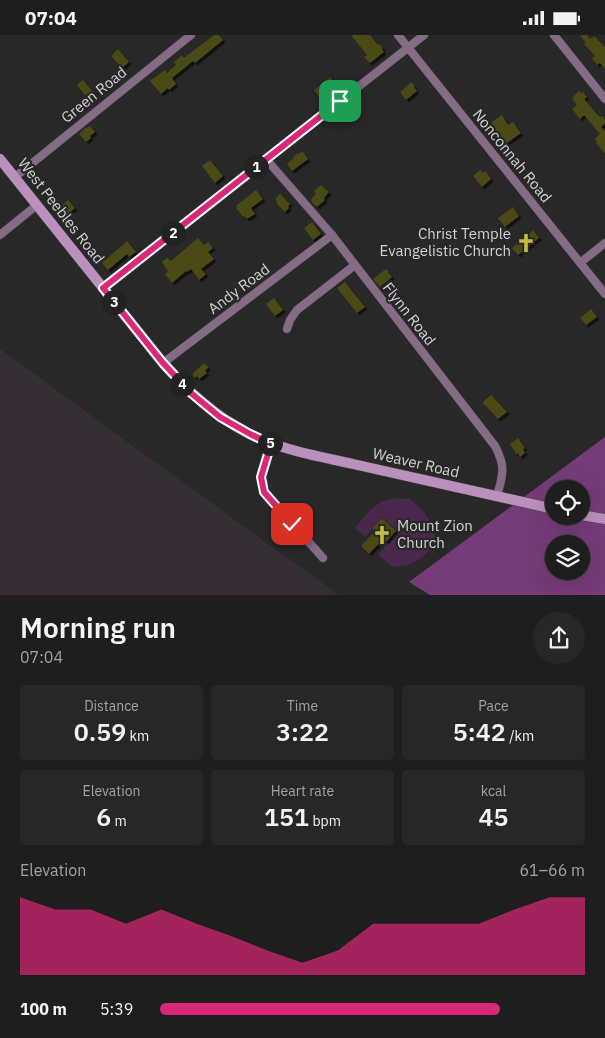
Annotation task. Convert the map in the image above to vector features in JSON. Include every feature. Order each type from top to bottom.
[{"type":"main road","name":"West Peebles Road","points":[[0,159],[163,363],[191,393],[212,411],[238,428],[271,444]]},
{"type":"main road","name":"Weaver Road","points":[[271,444],[545,507]]},
{"type":"main road","points":[[590,516],[605,519]]},
{"type":"street","name":"Green Road","points":[[15,177],[191,35]]},
{"type":"street","name":"Nonconnah Road","points":[[398,35],[605,294]]},
{"type":"street","points":[[103,288],[424,35]]},
{"type":"street","points":[[554,35],[605,99]]},
{"type":"street","name":"Flynn Road","points":[[266,159],[332,235],[495,446],[503,466],[497,496]]},
{"type":"street","points":[[0,235],[37,205]]},
{"type":"street","name":"Andy Road","points":[[163,363],[332,235]]},
{"type":"street","points":[[580,263],[605,243]]},
{"type":"street","points":[[287,329],[296,310],[355,265]]},
{"type":"street","points":[[271,444],[261,477],[264,492],[323,558]]},
{"type":"shaded area","points":[[0,349],[145,455],[339,595],[0,595]]},
{"type":"shaded area","points":[[605,437],[605,595],[430,595],[409,582],[545,481],[545,525],[590,525],[590,480],[547,480]]},
{"type":"shaded area","points":[[396,498],[410,499],[425,513],[435,531],[434,544],[422,558],[408,565],[393,567],[378,555],[398,531],[382,517],[365,537],[355,528],[369,511],[382,501]]},
{"type":"building","points":[[214,35],[219,35],[223,40],[195,63],[193,61],[172,78],[176,84],[161,94],[150,81],[165,70],[167,73],[176,65],[174,62],[182,55],[184,58]]},
{"type":"building","points":[[351,35],[370,35],[383,48],[384,52],[370,63],[364,57],[367,55]]},
{"type":"building","points":[[580,35],[587,35],[590,39],[594,36],[605,47],[605,69],[600,63],[597,65],[592,58],[595,56],[584,44],[586,43]]},
{"type":"building","points":[[118,49],[129,62],[122,68],[111,56]]},
{"type":"building","points":[[330,77],[335,84],[319,97],[314,90]]},
{"type":"building","points":[[83,80],[94,93],[88,99],[77,85]]},
{"type":"building","points":[[411,82],[417,91],[406,100],[400,92]]},
{"type":"building","points":[[579,91],[583,92],[587,97],[585,100],[605,120],[601,127],[605,131],[605,154],[595,139],[600,134],[584,115],[580,119],[572,109],[577,105],[572,99]]},
{"type":"building","points":[[502,115],[508,125],[513,122],[521,133],[504,145],[495,131],[488,125]]},
{"type":"building","points":[[90,126],[95,132],[86,142],[79,134],[86,127]]},
{"type":"building","points":[[302,151],[308,159],[292,171],[287,164]]},
{"type":"building","points":[[210,160],[223,176],[215,183],[202,166]]},
{"type":"building","points":[[480,170],[483,173],[485,171],[491,179],[482,187],[473,176]]},
{"type":"building","points":[[321,185],[329,192],[324,198],[325,200],[317,207],[311,199],[316,194],[314,191]]},
{"type":"building","points":[[256,190],[263,199],[251,208],[255,214],[247,219],[243,217],[236,206]]},
{"type":"building","points":[[280,194],[290,204],[285,212],[276,203],[278,202],[275,199]]},
{"type":"building","points":[[68,200],[75,208],[63,218],[57,210]]},
{"type":"building","points":[[513,207],[519,216],[505,227],[498,218]]},
{"type":"building","points":[[312,222],[321,234],[313,240],[304,228]]},
{"type":"building","name":"Christ Temple Evangelistic Church","points":[[533,230],[539,238],[518,255],[512,248]]},
{"type":"building","points":[[198,238],[204,245],[208,242],[213,248],[208,252],[214,259],[201,269],[206,274],[199,280],[191,269],[172,283],[165,274],[168,271],[162,262],[167,258],[171,261]]},
{"type":"building","points":[[127,241],[136,252],[129,257],[127,254],[108,270],[102,263]]},
{"type":"building","points":[[386,269],[392,277],[380,287],[373,279]]},
{"type":"building","points":[[345,282],[365,307],[357,313],[337,288]]},
{"type":"building","points":[[274,298],[283,310],[275,316],[266,304]]},
{"type":"building","points":[[591,309],[597,317],[586,325],[580,318]]},
{"type":"building","points":[[204,363],[208,367],[205,371],[207,373],[199,379],[197,376],[195,378],[192,374]]},
{"type":"building","points":[[491,395],[507,412],[498,419],[483,403]]},
{"type":"building","points":[[518,438],[525,448],[523,449],[525,453],[520,457],[510,444]]},
{"type":"building","name":"Mount Zion Church","points":[[382,518],[396,531],[386,542],[383,539],[369,554],[361,546],[375,531],[372,528]]},
{"type":"place","name":"Christ Temple Evangelistic Church","points":[[526,243]]},
{"type":"place","name":"Mount Zion Church","points":[[382,535]]},
{"type":"route","points":[[292,524],[264,492],[261,477],[271,444],[238,428],[200,402],[163,363],[103,288],[340,101]]}]
